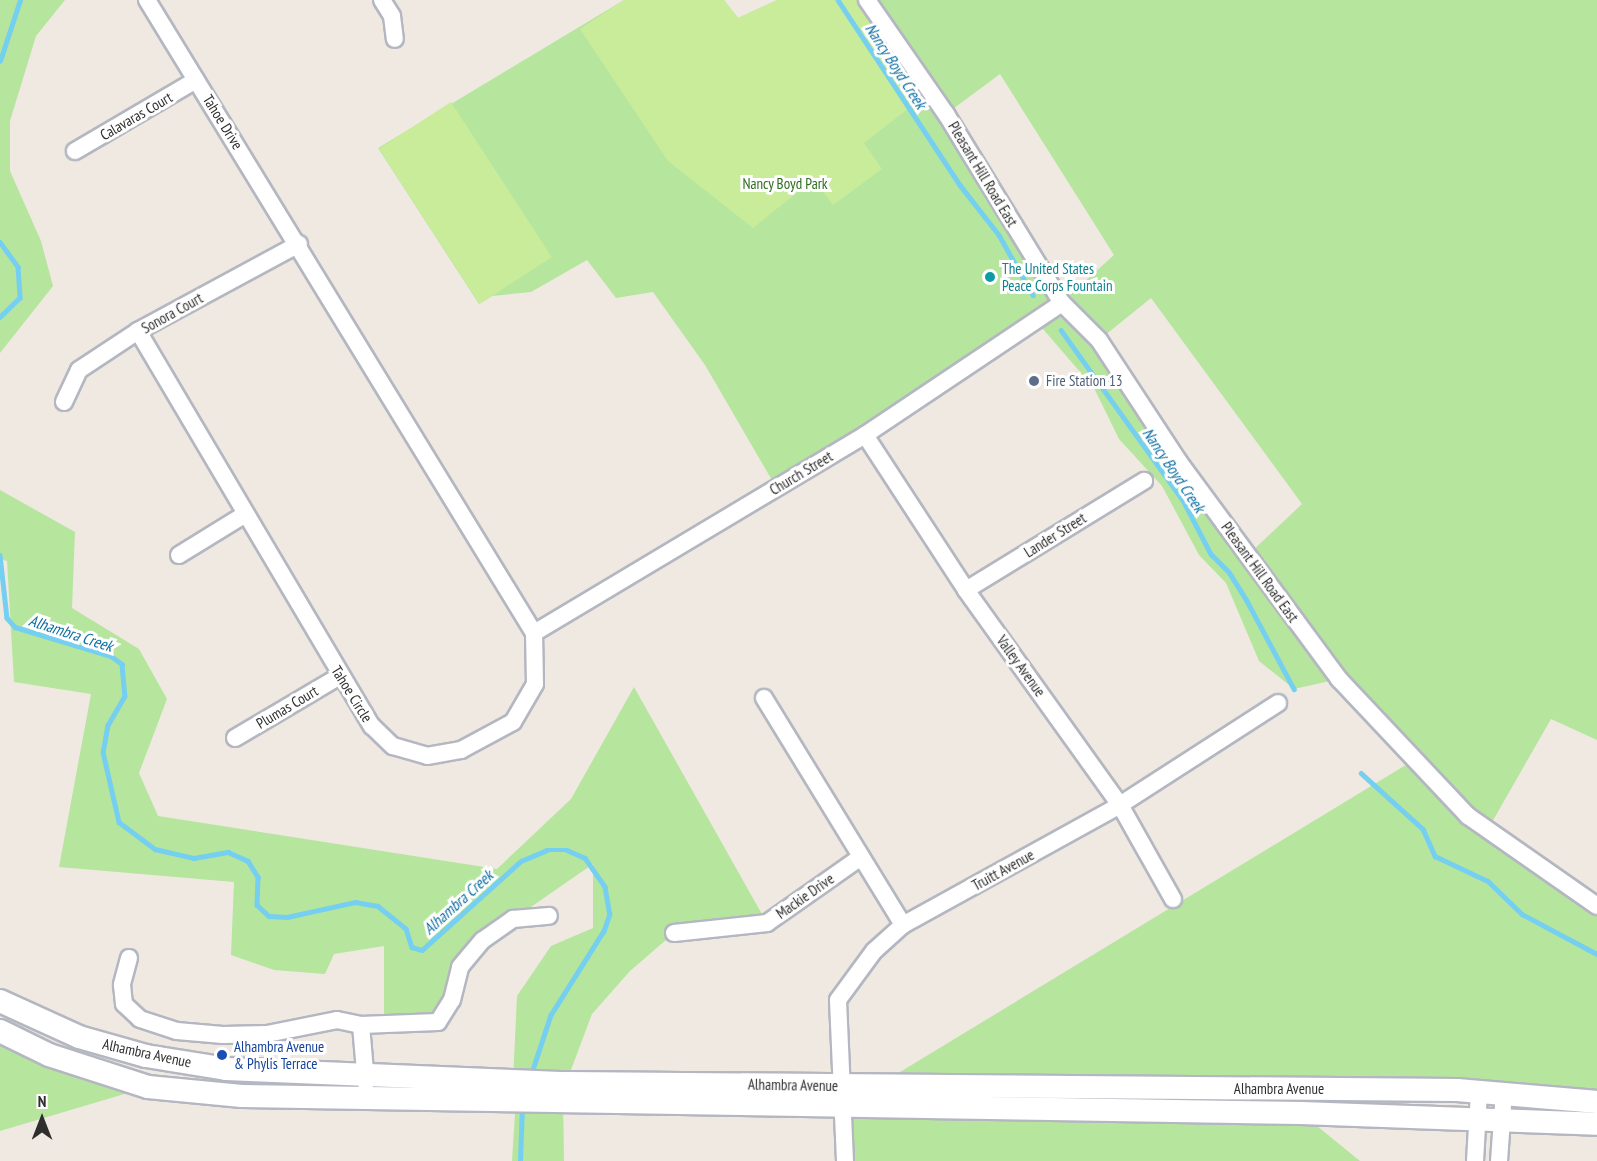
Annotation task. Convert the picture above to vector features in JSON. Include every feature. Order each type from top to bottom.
[{"type":"main road","name":"Alhambra Avenue","points":[[0,1001],[79,1038],[146,1056],[226,1069],[365,1073],[515,1090],[840,1108],[1477,1117],[1597,1124]]},
{"type":"main road","name":"Alhambra Avenue","points":[[0,1031],[49,1055],[148,1087],[303,1100],[515,1090]]},
{"type":"main road","name":"Alhambra Avenue","points":[[564,1092],[839,1086],[1479,1091],[1597,1102]]},
{"type":"street","name":"Tahoe Drive","points":[[147,0],[299,244]]},
{"type":"street","points":[[382,0],[392,16],[395,39]]},
{"type":"street","name":"Pleasant Hill Road East","points":[[867,0],[946,114],[1062,303],[1099,340],[1179,462],[1339,679],[1468,816],[1597,906]]},
{"type":"street","name":"Calavaras Court","points":[[75,151],[196,80]]},
{"type":"street","points":[[299,244],[534,633]]},
{"type":"street","name":"Sonora Court","points":[[64,402],[79,370],[138,331],[299,244]]},
{"type":"street","name":"Church Street","points":[[534,633],[865,435],[1062,303]]},
{"type":"street","name":"Tahoe Circle","points":[[138,331],[340,676],[372,726],[393,746],[427,756],[461,750],[513,722],[535,684],[534,633]]},
{"type":"street","name":"Valley Avenue","points":[[865,435],[966,590],[1120,805],[1173,899]]},
{"type":"street","name":"Lander Street","points":[[966,590],[1144,481]]},
{"type":"street","points":[[179,555],[244,515]]},
{"type":"street","name":"Plumas Court","points":[[235,738],[340,676]]},
{"type":"street","points":[[764,698],[903,926]]},
{"type":"street","name":"Truitt Avenue","points":[[845,1161],[839,1086],[838,1000],[874,951],[903,926],[1120,805],[1278,703]]},
{"type":"street","name":"Mackie Drive","points":[[674,933],[766,923],[861,857]]},
{"type":"street","points":[[129,958],[122,985],[124,1004],[140,1020],[177,1031],[245,1035],[337,1020],[361,1025],[438,1022],[452,1000],[460,967],[483,940],[513,919],[549,916]]},
{"type":"street","points":[[361,1025],[367,1096]]},
{"type":"street","points":[[1475,1161],[1479,1091]]},
{"type":"street","points":[[1500,1161],[1504,1092]]},
{"type":"green space","points":[[0,0],[65,0],[36,36],[10,121],[10,171],[41,241],[53,286],[0,353]]},
{"type":"green space","name":"Nancy Boyd Park","points":[[624,0],[724,0],[738,18],[777,0],[1597,0],[1597,740],[1551,719],[1488,829],[1597,906],[1597,1102],[877,1086],[1414,760],[1339,679],[1294,689],[1259,661],[1226,583],[1199,555],[1162,486],[1119,439],[1094,388],[1036,321],[776,487],[705,365],[653,292],[616,298],[587,260],[531,292],[492,296],[479,304],[378,148]],"holes":[[[1000,74],[1114,255],[1062,302],[946,114]],[[1151,298],[1302,504],[1248,555],[1099,340]]]},
{"type":"green space","name":"Nancy Boyd Park","points":[[624,0],[724,0],[738,18],[778,0],[873,0],[931,91],[864,143],[882,169],[833,205],[814,179],[753,228],[668,161],[580,29]]},
{"type":"green space","points":[[451,102],[552,257],[480,304],[379,149]]},
{"type":"green space","points":[[0,490],[75,532],[72,608],[139,649],[167,699],[139,773],[158,816],[497,869],[571,799],[634,687],[767,923],[674,933],[630,971],[592,1014],[566,1083],[513,1082],[517,996],[551,946],[593,928],[593,864],[483,940],[438,1022],[384,1024],[384,946],[334,954],[325,974],[274,970],[231,955],[234,882],[59,867],[91,694],[14,682],[7,561],[0,559]]},
{"type":"green space","points":[[0,1031],[148,1087],[0,1131]]},
{"type":"green space","points":[[516,1098],[563,1101],[564,1161],[512,1161]]},
{"type":"green space","points":[[840,1108],[1301,1113],[1360,1161],[845,1161]]},
{"type":"waterway","name":"Alhambra Creek","points":[[0,61],[20,0]]},
{"type":"waterway","name":"Nancy Boyd Creek","points":[[838,0],[960,185],[999,235],[1033,295]]},
{"type":"waterway","name":"Alhambra Creek","points":[[0,242],[18,267],[20,298],[0,317]]},
{"type":"waterway","name":"Nancy Boyd Creek","points":[[1061,330],[1184,502],[1211,554],[1229,572],[1246,599],[1294,689]]},
{"type":"waterway","name":"Alhambra Creek","points":[[0,555],[7,618],[15,627],[111,656],[122,664],[125,696],[108,725],[103,752],[119,822],[155,849],[194,858],[228,852],[248,861],[258,877],[257,905],[269,916],[287,917],[355,902],[378,906],[406,929],[412,947],[422,950],[521,861],[547,850],[567,850],[585,858],[605,887],[610,914],[604,931],[551,1015],[531,1076]]},
{"type":"waterway","name":"Nancy Boyd Creek","points":[[1361,773],[1423,829],[1435,856],[1488,881],[1522,914],[1597,954]]},
{"type":"waterway","name":"Alhambra Creek","points":[[520,1161],[522,1107]]},
{"type":"place","name":"The United States Peace Corps Fountain","points":[[990,277]]},
{"type":"place","name":"Fire Station 13","points":[[1034,381]]},
{"type":"place","name":"Alhambra Avenue & Phylis Terrace","points":[[222,1055]]}]
